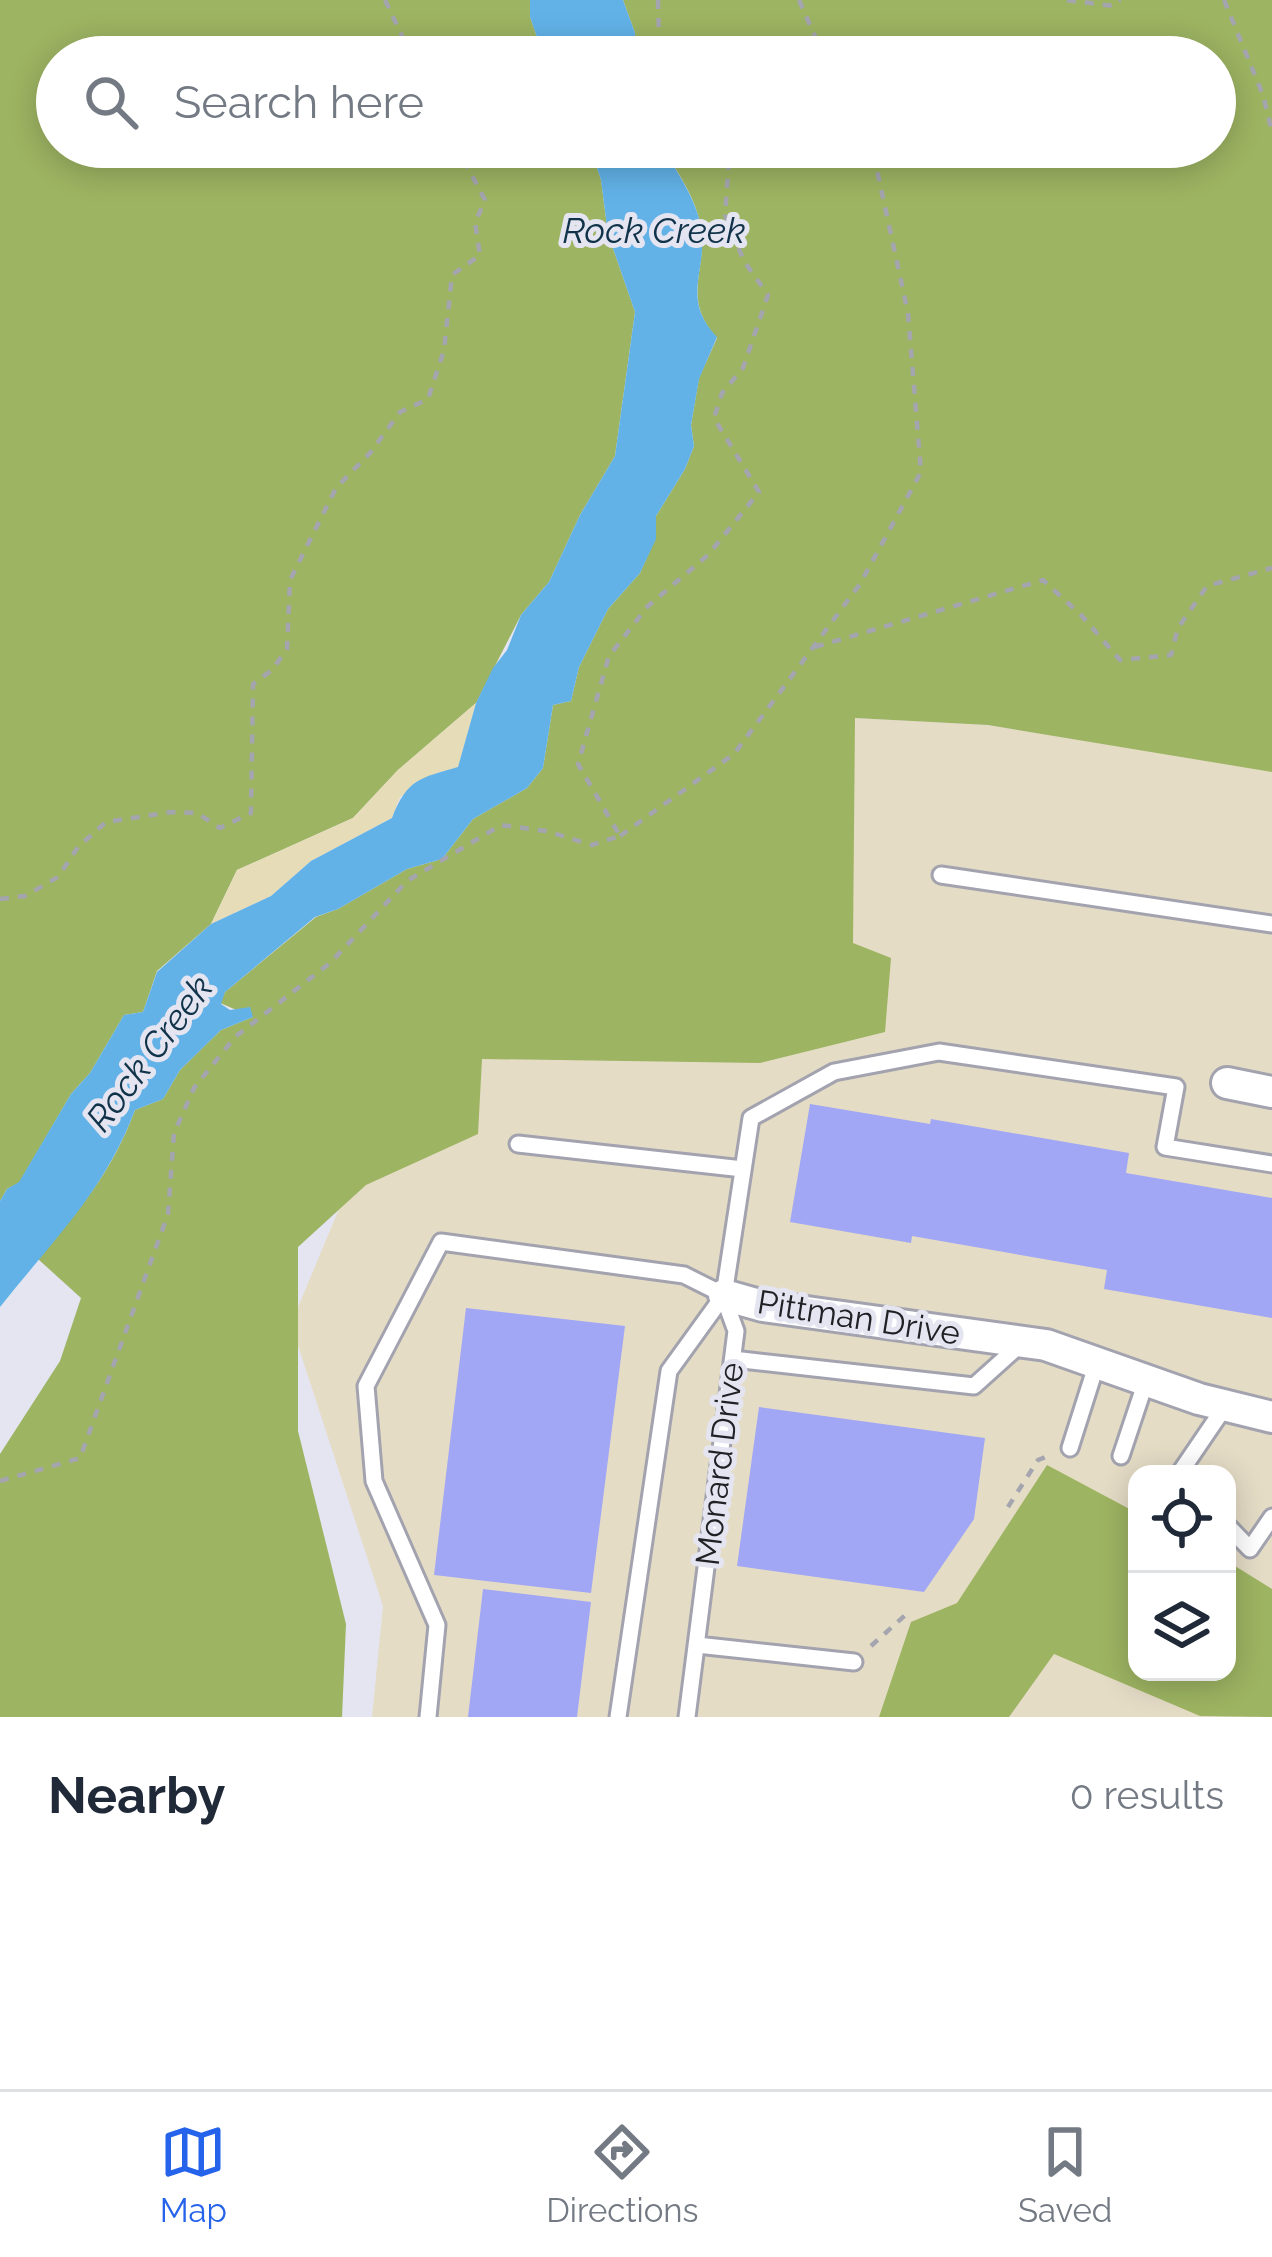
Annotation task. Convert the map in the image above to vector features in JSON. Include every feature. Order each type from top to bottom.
[{"type":"street","points":[[1227,1083],[1272,1092]]},
{"type":"street","name":"Pittman Drive","points":[[724,1295],[763,1306],[1046,1345],[1146,1381],[1272,1417]]},
{"type":"lane","points":[[941,875],[1272,924]]},
{"type":"lane","points":[[724,1295],[751,1118],[834,1072],[939,1052],[1176,1087],[1166,1147],[1272,1164]]},
{"type":"lane","points":[[518,1144],[743,1168]]},
{"type":"lane","name":"Pittman Drive","points":[[428,1717],[437,1625],[374,1481],[366,1386],[441,1242],[684,1275],[724,1295]]},
{"type":"lane","name":"Monard Drive","points":[[687,1717],[736,1331],[724,1295]]},
{"type":"lane","name":"Monard Drive","points":[[618,1717],[670,1371],[724,1295]]},
{"type":"lane","points":[[733,1359],[974,1386],[1024,1342]]},
{"type":"lane","points":[[1070,1448],[1097,1363]]},
{"type":"lane","points":[[1120,1456],[1146,1381]]},
{"type":"lane","points":[[1185,1465],[1226,1405]]},
{"type":"lane","points":[[1236,1534],[1250,1549],[1272,1517]]},
{"type":"lane","points":[[697,1645],[854,1662]]},
{"type":"path","points":[[385,0],[402,36]]},
{"type":"path","points":[[658,0],[659,36]]},
{"type":"path","points":[[799,0],[815,36]]},
{"type":"path","points":[[1067,0],[1113,6],[1120,0]]},
{"type":"path","points":[[1224,0],[1263,95],[1272,132]]},
{"type":"path","points":[[0,899],[25,896],[58,877],[78,847],[106,822],[197,813],[220,828],[250,813],[253,684],[272,670],[287,649],[290,580],[336,488],[400,412],[428,399],[444,350],[452,275],[480,256],[475,223],[485,200],[468,168]]},
{"type":"path","points":[[620,836],[578,764],[609,656],[648,606],[708,555],[759,492],[714,418],[722,394],[743,368],[769,295],[744,261],[724,215],[728,168]]},
{"type":"path","points":[[0,1481],[80,1458],[168,1214],[174,1133],[194,1088],[236,1037],[329,963],[407,881],[501,825],[546,831],[592,845],[620,836],[734,754],[860,584],[921,472],[908,313],[877,168]]},
{"type":"path","points":[[813,647],[1043,580],[1120,660],[1171,655],[1178,628],[1207,586],[1272,568]]},
{"type":"path","points":[[1008,1508],[1038,1460],[1070,1448]]},
{"type":"path","points":[[854,1662],[911,1610]]},
{"type":"shaded area","points":[[855,718],[988,725],[1272,771],[1272,1717],[372,1717],[383,1606],[291,1324],[414,1029]]},
{"type":"green space","points":[[0,0],[530,0],[537,36],[36,36],[36,168],[597,168],[608,234],[635,312],[615,456],[580,515],[549,582],[521,615],[476,703],[398,770],[353,818],[237,870],[211,924],[157,971],[143,1012],[124,1015],[19,1183],[7,1189],[0,1201]]},
{"type":"green space","points":[[623,0],[1272,0],[1272,772],[988,725],[855,718],[853,943],[891,958],[885,1032],[760,1063],[482,1059],[478,1134],[366,1185],[298,1247],[298,1431],[346,1624],[342,1717],[0,1717],[0,1454],[60,1361],[81,1298],[38,1259],[105,1171],[135,1110],[163,1099],[180,1070],[221,1030],[253,1017],[220,1003],[225,992],[316,917],[407,869],[442,859],[473,819],[527,788],[543,768],[553,705],[571,701],[579,667],[608,609],[640,573],[655,539],[656,516],[694,446],[691,425],[699,378],[717,338],[700,309],[702,239],[697,212],[675,168],[1236,168],[1236,36],[635,33]]},
{"type":"green space","points":[[1047,1465],[1128,1508],[1128,1681],[1236,1681],[1236,1567],[1272,1589],[1272,1717],[1200,1716],[1054,1654],[1009,1717],[879,1717],[911,1622],[957,1603]]},
{"type":"sand","points":[[476,703],[458,768],[440,772],[400,797],[392,818],[311,861],[271,896],[211,924],[237,870],[353,818],[398,770]]},
{"type":"water","points":[[530,0],[623,0],[635,36],[537,36]]},
{"type":"water","name":"Rock Creek","points":[[597,168],[675,168],[700,222],[697,295],[699,308],[717,337],[699,379],[691,425],[694,446],[685,469],[656,516],[656,539],[640,573],[608,609],[579,667],[571,701],[553,705],[543,768],[527,788],[473,819],[442,859],[407,869],[315,917],[225,992],[221,1004],[230,1010],[250,1007],[253,1017],[221,1030],[180,1070],[163,1099],[135,1110],[93,1190],[0,1307],[0,1201],[19,1182],[124,1015],[143,1012],[157,972],[211,924],[271,896],[311,861],[392,818],[403,795],[416,782],[458,767],[476,703],[493,668],[507,650],[521,615],[549,582],[580,515],[615,456],[635,312],[608,234]]},
{"type":"building","points":[[810,1104],[1129,1153],[1126,1173],[1272,1198],[1272,1318],[1104,1289],[1107,1270],[912,1236],[911,1243],[790,1222]]},
{"type":"building","points":[[466,1308],[625,1326],[591,1593],[434,1575]]},
{"type":"building","points":[[759,1407],[985,1438],[974,1519],[924,1592],[737,1566]]},
{"type":"building","points":[[483,1589],[591,1602],[577,1717],[468,1717]]}]
